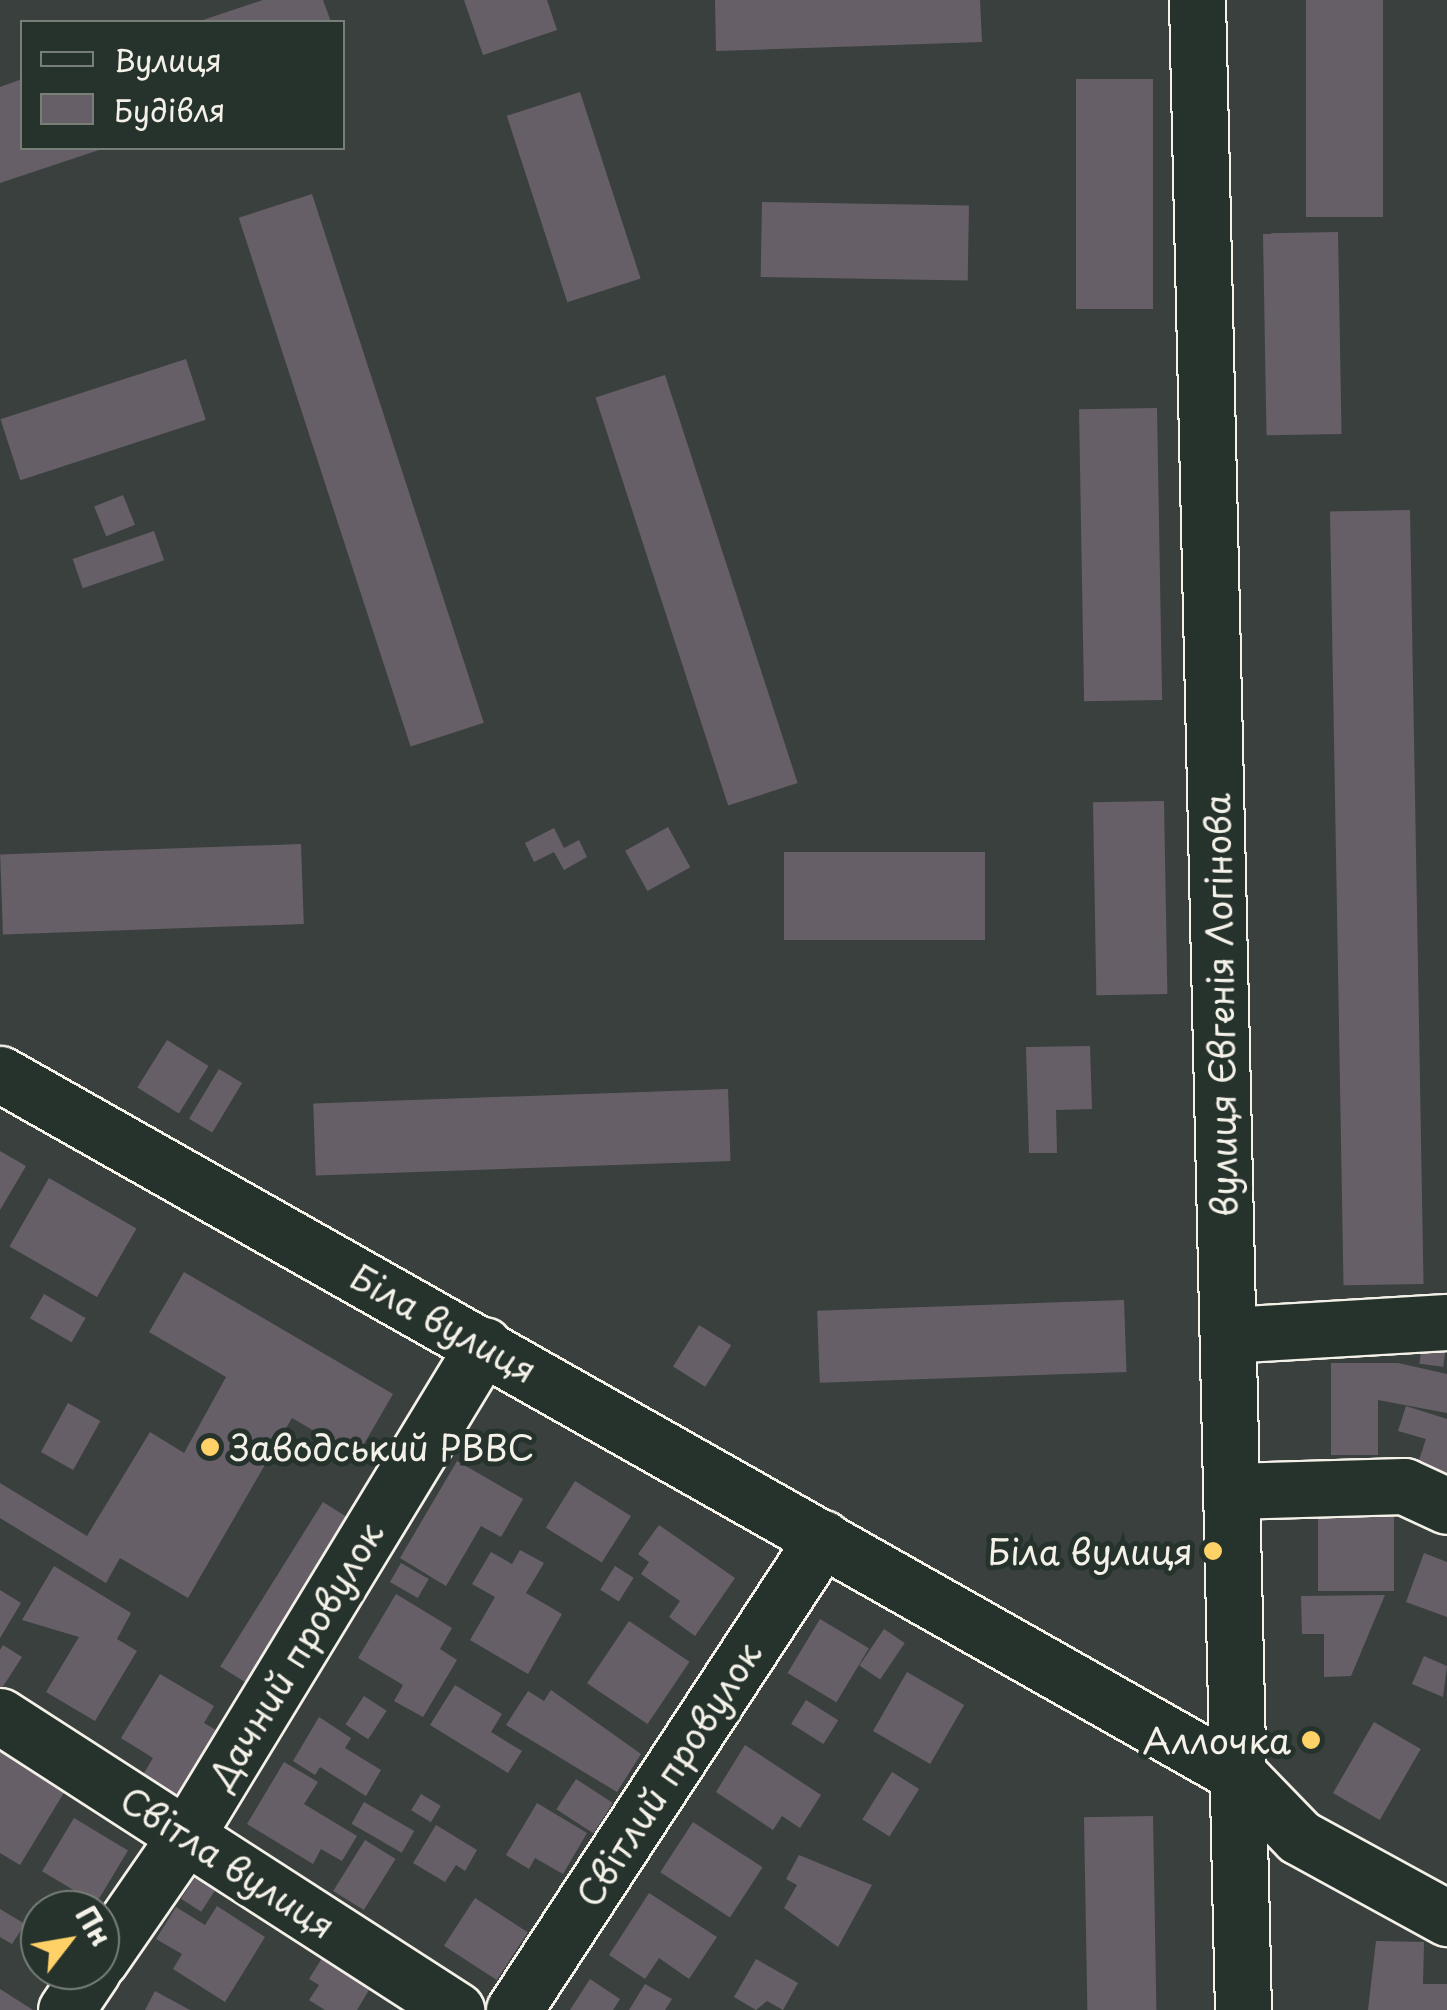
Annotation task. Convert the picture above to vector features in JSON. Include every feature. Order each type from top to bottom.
[{"type":"street","name":"вулиця Євгенія Логінова","points":[[1197,0],[1244,2010]]},
{"type":"street","name":"Біла вулиця","points":[[0,1074],[1240,1775],[1299,1837],[1447,1918]]},
{"type":"street","points":[[1228,1335],[1447,1322]]},
{"type":"street","name":"Дачний провулок","points":[[120,1931],[187,1834],[484,1345]]},
{"type":"street","points":[[1232,1491],[1404,1486],[1447,1506]]},
{"type":"street","name":"Світлий провулок","points":[[514,2010],[823,1538]]},
{"type":"street","name":"Світла вулиця","points":[[0,1716],[456,2010]]},
{"type":"building","points":[[263,0],[323,0],[330,20],[203,20]]},
{"type":"building","points":[[464,0],[547,0],[557,30],[483,55]]},
{"type":"building","points":[[715,0],[980,0],[982,42],[716,51]]},
{"type":"building","points":[[1306,0],[1383,0],[1383,217],[1306,217]]},
{"type":"building","points":[[1076,79],[1153,79],[1153,309],[1076,309]]},
{"type":"building","points":[[20,80],[20,150],[99,150],[0,183],[0,87]]},
{"type":"building","points":[[580,92],[641,278],[567,302],[507,116]]},
{"type":"building","points":[[312,194],[484,723],[411,747],[239,218]]},
{"type":"building","points":[[762,202],[969,206],[968,281],[761,277]]},
{"type":"building","points":[[1338,232],[1342,434],[1267,435],[1263,233]]},
{"type":"building","points":[[186,359],[206,420],[20,480],[1,419]]},
{"type":"building","points":[[665,375],[798,783],[728,806],[596,398]]},
{"type":"building","points":[[1157,408],[1162,700],[1084,701],[1079,409]]},
{"type":"building","points":[[123,495],[135,525],[106,536],[94,507]]},
{"type":"building","points":[[1410,510],[1424,1284],[1344,1285],[1330,511]]},
{"type":"building","points":[[154,531],[164,560],[83,588],[73,559]]},
{"type":"building","points":[[1164,801],[1167,994],[1096,995],[1093,802]]},
{"type":"building","points":[[668,827],[690,867],[647,891],[625,851]]},
{"type":"building","points":[[554,828],[564,848],[579,840],[587,857],[564,870],[554,852],[534,862],[525,843]]},
{"type":"building","points":[[301,844],[304,924],[3,934],[0,855]]},
{"type":"building","points":[[784,852],[985,852],[985,940],[784,940]]},
{"type":"building","points":[[167,1040],[209,1066],[179,1113],[137,1087]]},
{"type":"building","points":[[1090,1046],[1092,1109],[1056,1110],[1057,1153],[1029,1153],[1026,1047]]},
{"type":"building","points":[[219,1069],[242,1083],[212,1133],[189,1119]]},
{"type":"building","points":[[728,1089],[731,1161],[316,1175],[313,1103]]},
{"type":"building","points":[[0,1151],[26,1166],[0,1210]]},
{"type":"building","points":[[49,1178],[136,1228],[97,1297],[10,1246]]},
{"type":"building","points":[[184,1272],[393,1394],[357,1456],[292,1418],[188,1598],[120,1558],[106,1583],[0,1518],[0,1483],[87,1536],[150,1432],[184,1453],[226,1377],[149,1332]]},
{"type":"building","points":[[44,1294],[86,1318],[72,1342],[30,1318]]},
{"type":"building","points":[[1124,1300],[1127,1372],[820,1383],[817,1311]]},
{"type":"building","points":[[699,1325],[731,1345],[705,1387],[673,1367]]},
{"type":"building","points":[[1423,1335],[1447,1338],[1443,1367],[1419,1364]]},
{"type":"building","points":[[1331,1363],[1398,1363],[1447,1374],[1447,1413],[1378,1400],[1378,1455],[1331,1455]]},
{"type":"building","points":[[68,1403],[100,1421],[73,1470],[41,1452]]},
{"type":"building","points":[[1406,1406],[1447,1419],[1447,1478],[1416,1469],[1426,1439],[1398,1431]]},
{"type":"building","points":[[457,1461],[523,1499],[501,1537],[481,1526],[446,1586],[400,1558]]},
{"type":"building","points":[[575,1481],[631,1516],[602,1563],[546,1528]]},
{"type":"building","points":[[323,1502],[356,1523],[253,1687],[220,1667]]},
{"type":"building","points":[[1318,1514],[1394,1514],[1394,1591],[1318,1591]]},
{"type":"building","points":[[659,1525],[735,1578],[695,1636],[669,1617],[680,1601],[641,1574],[649,1562],[638,1554]]},
{"type":"building","points":[[520,1550],[544,1563],[526,1593],[562,1614],[528,1674],[470,1640],[495,1597],[472,1584],[491,1552],[512,1564]]},
{"type":"building","points":[[1424,1553],[1447,1562],[1447,1617],[1406,1602]]},
{"type":"building","points":[[401,1563],[429,1579],[418,1598],[390,1582]]},
{"type":"building","points":[[54,1566],[131,1613],[117,1639],[137,1651],[95,1721],[46,1692],[79,1637],[22,1620]]},
{"type":"building","points":[[615,1566],[634,1578],[619,1601],[600,1590]]},
{"type":"building","points":[[0,1590],[21,1603],[0,1638]]},
{"type":"building","points":[[396,1594],[452,1628],[440,1649],[457,1660],[423,1717],[394,1701],[403,1685],[358,1658]]},
{"type":"building","points":[[1385,1595],[1351,1676],[1324,1677],[1324,1634],[1302,1634],[1301,1596]]},
{"type":"building","points":[[820,1619],[869,1648],[836,1702],[788,1673]]},
{"type":"building","points":[[629,1621],[690,1662],[648,1724],[587,1683]]},
{"type":"building","points":[[884,1629],[905,1643],[880,1679],[859,1665]]},
{"type":"building","points":[[3,1645],[22,1657],[0,1691],[0,1650]]},
{"type":"building","points":[[1424,1656],[1447,1666],[1443,1697],[1412,1684]]},
{"type":"building","points":[[907,1672],[964,1705],[930,1764],[873,1731]]},
{"type":"building","points":[[160,1674],[214,1706],[204,1723],[221,1733],[176,1807],[138,1783],[153,1758],[121,1738]]},
{"type":"building","points":[[455,1685],[502,1714],[491,1732],[522,1751],[508,1773],[430,1725]]},
{"type":"building","points":[[551,1690],[641,1754],[617,1792],[506,1725],[528,1691],[544,1701]]},
{"type":"building","points":[[364,1696],[387,1711],[368,1739],[345,1725]]},
{"type":"building","points":[[806,1700],[838,1720],[823,1744],[791,1724]]},
{"type":"building","points":[[319,1717],[351,1738],[345,1748],[381,1770],[366,1796],[320,1767],[315,1775],[293,1761]]},
{"type":"building","points":[[1374,1722],[1421,1749],[1380,1820],[1333,1793]]},
{"type":"building","points":[[745,1745],[821,1795],[800,1828],[782,1816],[773,1830],[716,1792]]},
{"type":"building","points":[[0,1751],[65,1791],[20,1865],[0,1853]]},
{"type":"building","points":[[284,1762],[318,1782],[304,1804],[357,1836],[342,1861],[321,1849],[313,1864],[247,1824]]},
{"type":"building","points":[[892,1772],[919,1789],[889,1836],[862,1819]]},
{"type":"building","points":[[576,1779],[613,1803],[593,1833],[556,1809]]},
{"type":"building","points":[[421,1794],[441,1806],[431,1822],[411,1810]]},
{"type":"building","points":[[364,1802],[414,1831],[402,1853],[352,1824]]},
{"type":"building","points":[[537,1803],[587,1833],[563,1874],[535,1858],[529,1869],[506,1855]]},
{"type":"building","points":[[1153,1816],[1156,2010],[1087,2010],[1084,1817]]},
{"type":"building","points":[[74,1818],[128,1850],[104,1890],[73,1890],[42,1871]]},
{"type":"building","points":[[693,1822],[763,1867],[730,1918],[660,1872]]},
{"type":"building","points":[[436,1825],[477,1850],[465,1871],[456,1865],[445,1882],[413,1863]]},
{"type":"building","points":[[365,1840],[396,1859],[364,1910],[333,1891]]},
{"type":"building","points":[[799,1855],[872,1885],[838,1947],[784,1908],[797,1885],[786,1879]]},
{"type":"building","points":[[199,1871],[219,1884],[201,1912],[181,1899]]},
{"type":"building","points":[[649,1893],[717,1937],[689,1979],[659,1958],[645,1979],[609,1955]]},
{"type":"building","points":[[475,1898],[528,1932],[497,1980],[444,1946]]},
{"type":"building","points":[[217,1906],[265,1937],[225,2002],[173,1969],[182,1954],[156,1939],[176,1907],[205,1925]]},
{"type":"building","points":[[0,1909],[20,1921],[20,1932],[12,1944],[0,1937]]},
{"type":"building","points":[[1376,1941],[1424,1942],[1423,1984],[1447,1984],[1447,2010],[1368,2010]]},
{"type":"building","points":[[324,1955],[372,1985],[357,2010],[325,2010],[309,2000],[319,1985],[309,1979]]},
{"type":"building","points":[[756,1959],[798,1983],[783,2010],[767,2001],[756,2010],[734,1997]]},
{"type":"building","points":[[590,1979],[620,1999],[613,2010],[570,2010]]},
{"type":"building","points":[[645,1984],[672,1999],[665,2010],[629,2010]]},
{"type":"building","points":[[0,1989],[33,2010],[0,2010]]},
{"type":"building","points":[[155,1991],[190,2010],[145,2010]]},
{"type":"place","name":"Заводський РВВС","points":[[210,1447]]},
{"type":"place","name":"Біла вулиця","points":[[1213,1551]]},
{"type":"place","name":"Аллочка","points":[[1311,1740]]}]
